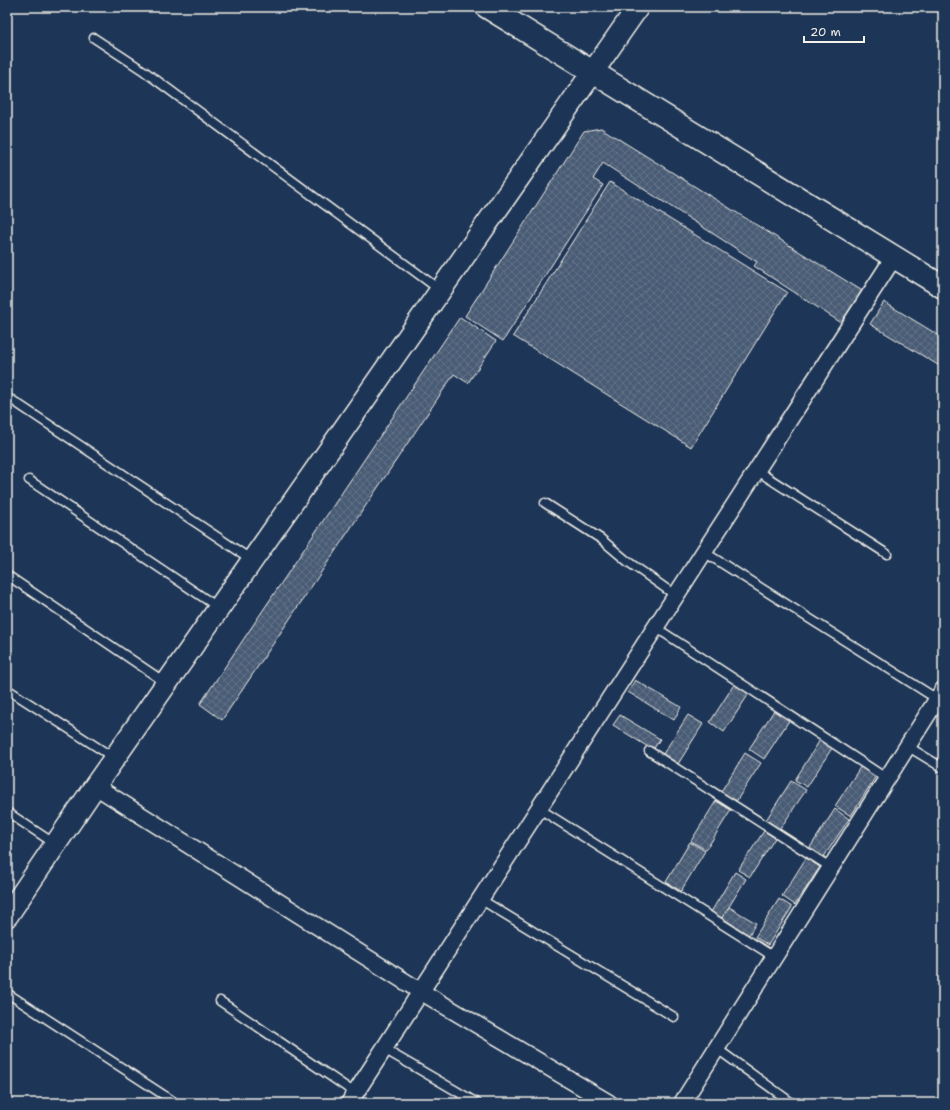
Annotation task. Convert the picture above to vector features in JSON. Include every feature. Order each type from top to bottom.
[{"type":"main road","points":[[487,7],[943,287]]},
{"type":"street","points":[[7,916],[95,786],[638,7]]},
{"type":"street","points":[[352,1098],[894,257]]},
{"type":"street","points":[[682,1103],[940,694]]},
{"type":"street","points":[[95,786],[420,991],[609,1103]]},
{"type":"lane","points":[[94,38],[150,76],[441,290]]},
{"type":"lane","points":[[12,400],[253,560]]},
{"type":"lane","points":[[756,470],[888,554]]},
{"type":"lane","points":[[29,480],[219,608]]},
{"type":"lane","points":[[545,503],[601,539],[627,561],[675,595]]},
{"type":"lane","points":[[704,552],[940,694]]},
{"type":"lane","points":[[7,575],[167,684]]},
{"type":"lane","points":[[655,627],[886,778]]},
{"type":"lane","points":[[7,688],[115,759]]},
{"type":"lane","points":[[907,746],[943,768]]},
{"type":"lane","points":[[649,751],[830,867]]},
{"type":"lane","points":[[538,808],[774,957]]},
{"type":"lane","points":[[7,812],[56,844]]},
{"type":"lane","points":[[480,899],[674,1017]]},
{"type":"lane","points":[[7,994],[176,1103]]},
{"type":"lane","points":[[220,1001],[352,1098]]},
{"type":"lane","points":[[716,1048],[792,1103]]},
{"type":"lane","points":[[384,1049],[477,1103]]},
{"type":"building","points":[[601,128],[864,292],[843,324],[754,266],[757,262],[603,163],[593,179],[603,185],[503,341],[465,316],[584,131]]},
{"type":"building","points":[[610,182],[787,292],[691,447],[513,336]]},
{"type":"building","points":[[884,302],[943,338],[943,368],[870,324]]},
{"type":"building","points":[[460,317],[496,341],[468,383],[454,374],[222,720],[200,704]]},
{"type":"building","points":[[635,680],[681,707],[674,720],[628,692]]},
{"type":"building","points":[[735,683],[750,692],[724,732],[710,722]]},
{"type":"building","points":[[775,709],[790,719],[764,759],[749,749]]},
{"type":"building","points":[[620,715],[660,739],[653,750],[613,725]]},
{"type":"building","points":[[688,715],[703,724],[678,764],[663,754]]},
{"type":"building","points":[[820,740],[832,748],[807,787],[795,780]]},
{"type":"building","points":[[745,753],[761,763],[735,803],[720,793]]},
{"type":"building","points":[[861,766],[876,776],[851,816],[835,806]]},
{"type":"building","points":[[791,781],[806,790],[780,829],[766,820]]},
{"type":"building","points":[[716,801],[731,810],[706,850],[691,841]]},
{"type":"building","points":[[835,809],[849,819],[823,858],[809,849]]},
{"type":"building","points":[[764,831],[775,838],[750,877],[738,870]]},
{"type":"building","points":[[690,842],[705,851],[681,891],[666,882]]},
{"type":"building","points":[[806,858],[820,867],[795,905],[782,896]]},
{"type":"building","points":[[735,872],[746,879],[722,918],[711,912]]},
{"type":"building","points":[[779,899],[792,907],[768,945],[755,937]]},
{"type":"building","points":[[729,907],[756,923],[749,935],[722,918]]}]
